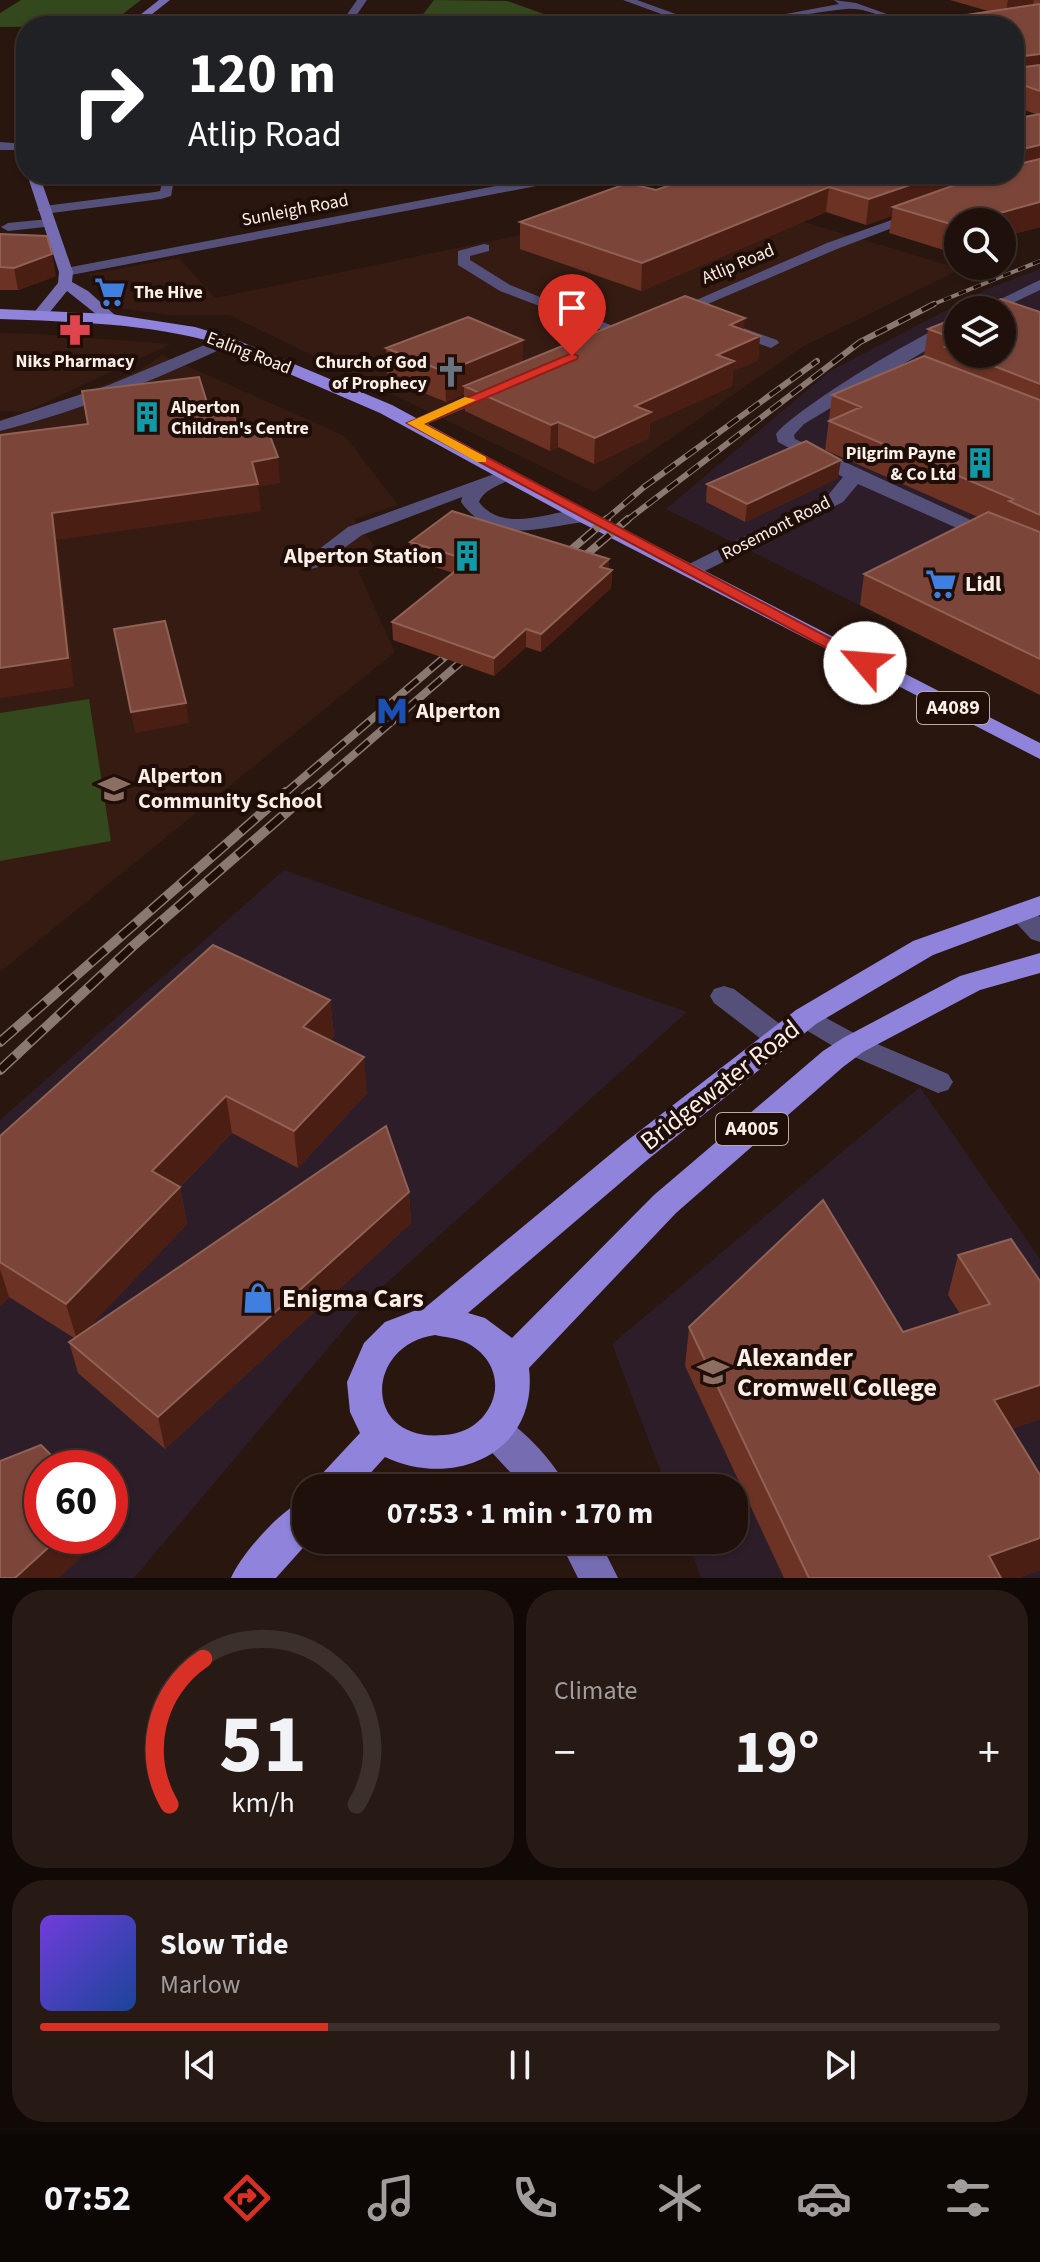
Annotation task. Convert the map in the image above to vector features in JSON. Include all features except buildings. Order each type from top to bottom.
[{"type":"main road","name":"A4089","points":[[0,314],[40,315]]},
{"type":"main road","name":"Ealing Road","points":[[40,315],[111,319],[195,332],[226,341],[414,423],[583,516],[1040,752]]},
{"type":"main road","name":"Bridgewater Road","points":[[435,1320],[635,1152],[806,1017],[923,948],[1030,909]]},
{"type":"main road","name":"A4005","points":[[511,1363],[665,1204],[853,1045],[970,983],[1040,963]]},
{"type":"main road","points":[[435,1320],[460,1322],[484,1331],[511,1363],[515,1386],[510,1410],[496,1431],[471,1448],[444,1455],[417,1453],[394,1443],[374,1425],[365,1403],[364,1379],[373,1356],[390,1338],[411,1325],[435,1320]]},
{"type":"main road","points":[[346,1474],[383,1434]]},
{"type":"main road","points":[[250,1578],[292,1532]]},
{"type":"street","points":[[144,16],[165,0]]},
{"type":"street","points":[[628,0],[675,16]]},
{"type":"street","points":[[836,0],[885,16]]},
{"type":"street","points":[[787,16],[853,5]]},
{"type":"street","points":[[36,184],[65,278],[111,319]]},
{"type":"street","points":[[8,227],[47,216],[156,196],[166,193],[167,184]]},
{"type":"street","name":"Sunleigh Road","points":[[65,278],[525,184]]},
{"type":"street","name":"Atlip Road","points":[[597,346],[843,241],[941,208]]},
{"type":"street","points":[[484,248],[463,254],[463,262],[505,288],[639,328]]},
{"type":"street","points":[[40,315],[65,278]]},
{"type":"street","points":[[1015,296],[1040,284]]},
{"type":"street","points":[[681,310],[771,343]]},
{"type":"street","points":[[1016,312],[1026,314]]},
{"type":"street","name":"Rosemont Road","points":[[944,333],[798,420],[785,434],[787,442],[800,451],[1040,559]]},
{"type":"street","points":[[0,426],[67,407],[180,363],[226,341]]},
{"type":"street","points":[[890,363],[917,374]]},
{"type":"street","points":[[414,423],[513,382]]},
{"type":"street","points":[[508,474],[473,493],[470,502],[474,512],[493,522],[514,524],[583,516]]},
{"type":"street","points":[[311,563],[355,531],[508,474]]},
{"type":"street","name":"Rosemont Road","points":[[690,571],[836,498],[847,488],[853,475]]},
{"type":"street","points":[[1030,909],[1040,933]]},
{"type":"street","points":[[724,996],[779,1038]]},
{"type":"street","points":[[806,1017],[853,1045],[938,1082]]},
{"type":"street","points":[[496,1431],[536,1474]]},
{"type":"street","points":[[586,1554],[599,1578]]},
{"type":"shaded area","points":[[714,195],[944,264],[944,277],[802,347],[594,492],[229,315],[171,315],[123,309],[88,274],[179,258],[215,298]]},
{"type":"shaded area","points":[[1040,269],[1040,695],[666,509],[830,371],[944,311],[944,368],[1016,368],[1016,296],[974,296]]},
{"type":"shaded area","points":[[0,333],[171,344],[25,412],[0,411]]},
{"type":"shaded area","name":"Alperton Community School","points":[[162,355],[345,436],[398,505],[354,519],[386,561],[358,571],[395,652],[0,972],[0,419],[43,409],[138,371]]},
{"type":"shaded area","points":[[284,870],[687,1012],[371,1297],[134,1578],[0,1578],[0,1120]]},
{"type":"shaded area","points":[[920,1087],[1040,1259],[1040,1578],[701,1578],[692,1554],[748,1554],[748,1474],[662,1474],[612,1344]]},
{"type":"green space","points":[[21,0],[141,0],[120,16],[16,16],[16,27],[0,27],[0,13]]},
{"type":"green space","points":[[434,0],[507,1],[549,16],[422,16]]},
{"type":"green space","points":[[89,699],[111,841],[0,861],[0,713]]},
{"type":"railway","points":[[929,306],[1040,261]]},
{"type":"railway","points":[[626,521],[860,342],[934,304]]},
{"type":"railway","points":[[604,521],[644,487],[817,361]]},
{"type":"railway","points":[[558,561],[607,519]]},
{"type":"railway","points":[[573,566],[628,519]]},
{"type":"railway","points":[[284,794],[460,644]]},
{"type":"railway","points":[[308,794],[476,649]]},
{"type":"railway","points":[[0,1042],[286,792]]},
{"type":"railway","points":[[0,1070],[133,946],[310,792]]},
{"type":"slow traffic","points":[[469,400],[414,423],[481,459]]},
{"type":"place","name":"The Hive","points":[[110,292]]},
{"type":"place","name":"Niks Pharmacy","points":[[75,330]]},
{"type":"place","name":"Church of God of Prophecy","points":[[451,372]]},
{"type":"place","name":"Alperton Children's Centre","points":[[147,417]]},
{"type":"place","name":"Pilgrim Payne & Co Ltd","points":[[980,463]]},
{"type":"place","name":"Alperton Station","points":[[467,556]]},
{"type":"place","name":"Lidl","points":[[941,584]]},
{"type":"place","name":"Alperton","points":[[392,711]]},
{"type":"place","name":"Alperton Community School","points":[[114,789]]},
{"type":"place","name":"Enigma Cars","points":[[258,1298]]},
{"type":"place","name":"Alexander Cromwell College","points":[[713,1372]]},
{"type":"route","points":[[572,356],[414,423],[583,516],[865,663]]}]
